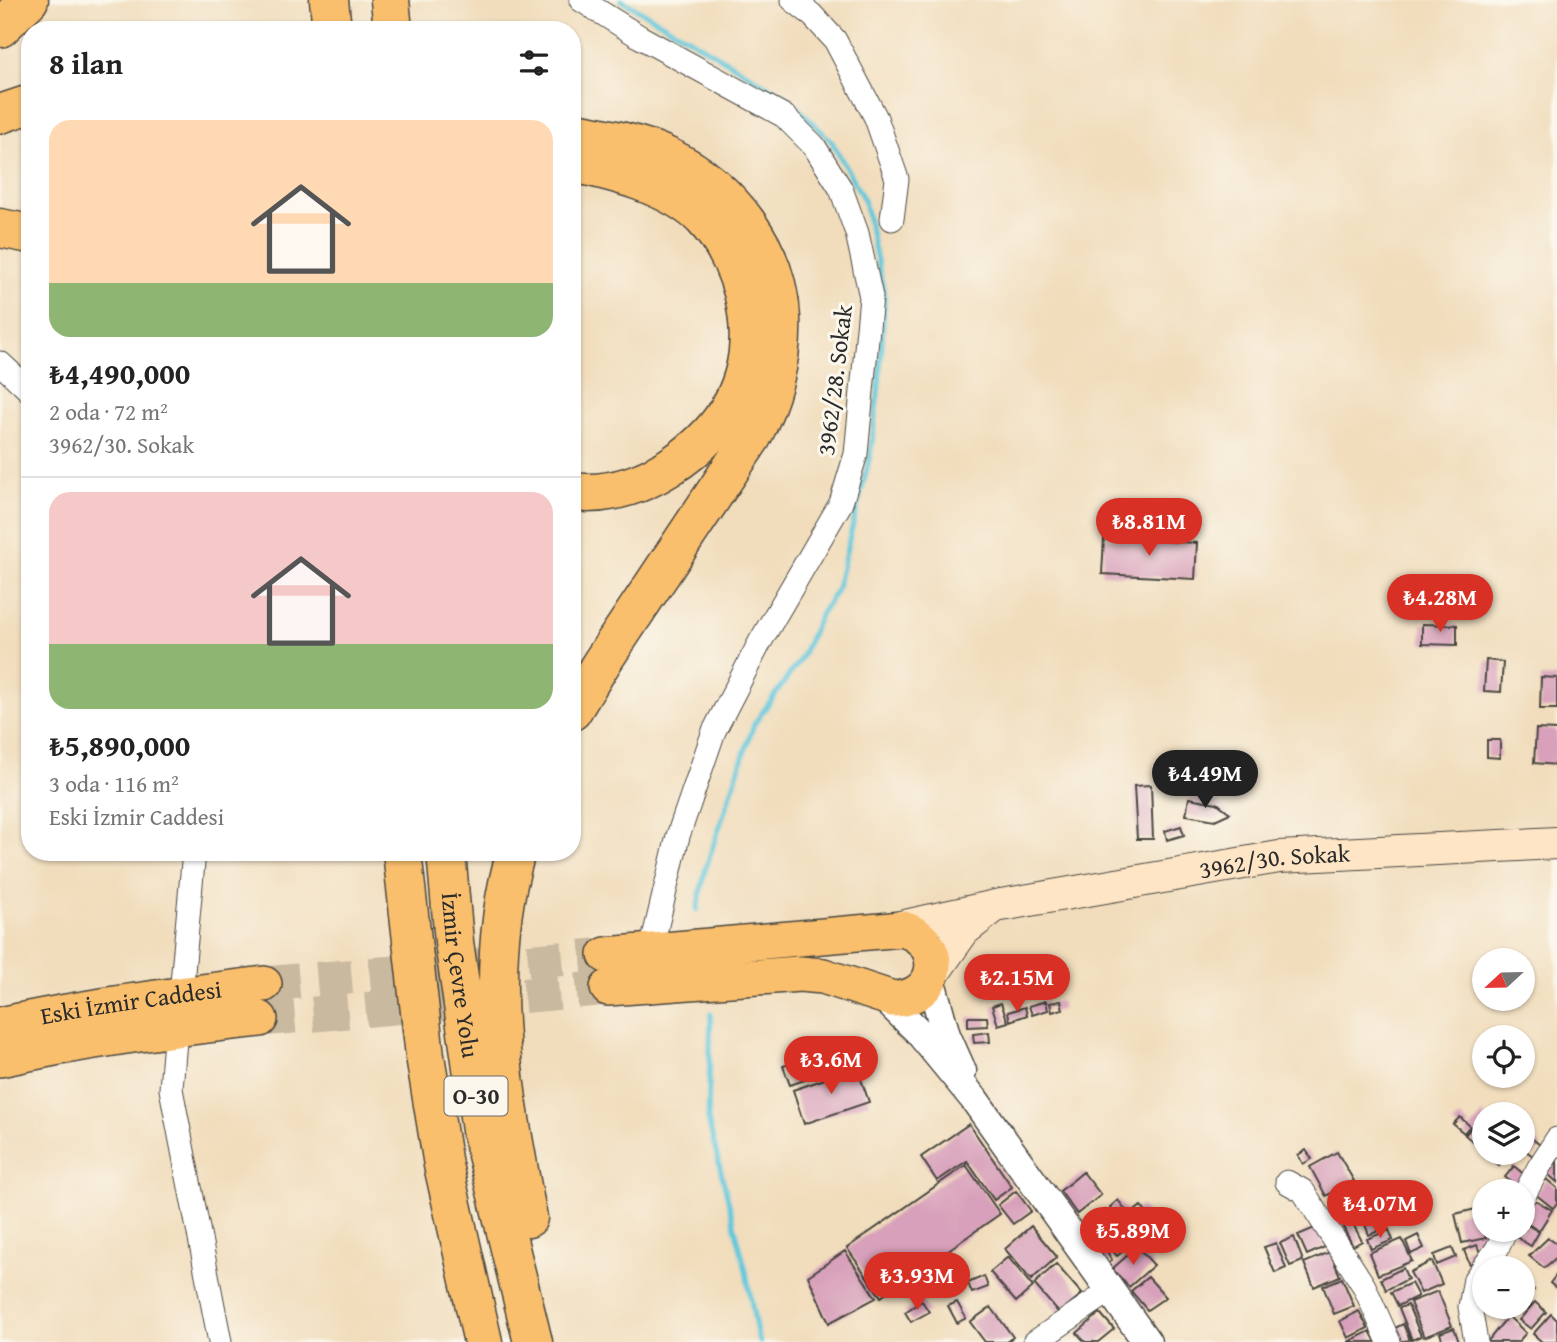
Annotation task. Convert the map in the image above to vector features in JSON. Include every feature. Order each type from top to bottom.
[{"type":"highway","points":[[0,29],[29,0]]},
{"type":"highway","points":[[329,0],[331,21]]},
{"type":"highway","points":[[390,0],[392,21]]},
{"type":"highway","points":[[0,87],[21,81]]},
{"type":"highway","points":[[0,114],[21,107]]},
{"type":"highway","points":[[581,133],[625,143],[671,158],[714,186],[745,218],[760,245],[778,296],[781,318],[779,355],[770,399],[752,437],[581,696]]},
{"type":"highway","points":[[581,165],[646,184],[677,199],[701,217],[719,237],[732,260],[748,312],[750,333],[749,355],[736,399],[699,446],[669,468],[642,482],[605,492],[581,493]]},
{"type":"highway","points":[[0,228],[21,232]]},
{"type":"highway","points":[[378,861],[425,1056]]},
{"type":"highway","name":"İzmir Çevre Yolu","points":[[403,861],[425,1056],[443,1165],[483,1342]]},
{"type":"highway","name":"İzmir Çevre Yolu","points":[[447,861],[454,942],[481,1130],[532,1338]]},
{"type":"highway","points":[[514,861],[499,951],[499,1024],[509,1119],[539,1278],[532,1338]]},
{"type":"main road","name":"3962/30. Sokak","points":[[891,929],[995,906],[1279,857],[1557,843]]},
{"type":"main road","points":[[930,978],[933,961],[927,945],[914,932],[903,929],[651,950],[607,972],[822,976],[892,999],[903,999],[914,996],[923,988],[964,930],[995,906]]},
{"type":"main road","points":[[882,996],[874,991],[864,975],[863,957],[872,939],[891,929]]},
{"type":"main road","name":"Eski İzmir Caddesi","points":[[0,1025],[181,994],[264,984]]},
{"type":"main road","name":"Eski İzmir Caddesi","points":[[0,1059],[176,1028],[260,1019]]},
{"type":"street","name":"3962/28. Sokak","points":[[581,0],[640,37],[784,116],[814,146],[841,188],[857,233],[872,297],[856,454],[841,502],[760,642],[714,731],[678,836],[651,950]]},
{"type":"street","points":[[793,0],[811,14],[835,40],[876,118],[897,178],[892,219]]},
{"type":"street","points":[[0,363],[21,383]]},
{"type":"street","points":[[181,994],[193,861]]},
{"type":"street","points":[[930,978],[946,1035],[974,1099]]},
{"type":"street","points":[[882,996],[918,1031],[974,1099],[1147,1342]]},
{"type":"street","points":[[176,1028],[172,1089],[220,1342]]},
{"type":"street","points":[[1533,1179],[1557,1139]]},
{"type":"street","points":[[1287,1182],[1303,1191],[1364,1286],[1389,1342]]},
{"type":"street","points":[[1476,1342],[1470,1307],[1475,1279],[1500,1242]]},
{"type":"street","points":[[1035,1342],[1111,1290]]},
{"type":"building","points":[[1104,538],[1197,543],[1195,579],[1102,574]]},
{"type":"building","points":[[1422,624],[1457,625],[1457,645],[1422,644]]},
{"type":"building","points":[[1486,660],[1503,662],[1501,692],[1484,691]]},
{"type":"building","points":[[1541,677],[1557,678],[1557,709],[1540,709]]},
{"type":"building","points":[[1536,729],[1557,730],[1557,765],[1534,763]]},
{"type":"building","points":[[1487,740],[1500,740],[1500,758],[1487,757]]},
{"type":"building","points":[[1151,785],[1153,839],[1137,839],[1134,786]]},
{"type":"building","points":[[1189,798],[1217,803],[1230,813],[1215,820],[1186,815]]},
{"type":"building","points":[[1181,826],[1184,835],[1167,840],[1165,831]]},
{"type":"building","points":[[1046,1001],[1048,1010],[1032,1015],[1029,1006]]},
{"type":"building","points":[[1061,1001],[1063,1009],[1052,1012],[1050,1003]]},
{"type":"building","points":[[1001,1003],[1008,1022],[998,1025],[992,1006]]},
{"type":"building","points":[[1025,1007],[1027,1015],[1010,1021],[1008,1012]]},
{"type":"building","points":[[968,1017],[987,1017],[988,1026],[968,1027]]},
{"type":"building","points":[[989,1032],[990,1042],[974,1043],[973,1034]]},
{"type":"building","points":[[846,1045],[852,1064],[790,1085],[783,1066]]},
{"type":"building","points":[[857,1068],[869,1102],[804,1124],[793,1090]]},
{"type":"building","points":[[1460,1117],[1470,1126],[1464,1133],[1453,1124]]},
{"type":"building","points":[[969,1124],[1012,1187],[994,1200],[967,1161],[937,1181],[921,1157]]},
{"type":"building","points":[[1472,1127],[1472,1141],[1465,1135]]},
{"type":"building","points":[[1535,1141],[1541,1146],[1535,1154]]},
{"type":"building","points":[[1306,1150],[1312,1159],[1303,1164],[1298,1155]]},
{"type":"building","points":[[1337,1152],[1354,1181],[1326,1196],[1310,1167]]},
{"type":"building","points":[[1557,1154],[1557,1182],[1543,1170]]},
{"type":"building","points":[[966,1165],[1000,1214],[881,1297],[847,1248]]},
{"type":"building","points":[[1514,1166],[1527,1177],[1507,1179],[1505,1177]]},
{"type":"building","points":[[1083,1172],[1101,1195],[1077,1214],[1060,1191]]},
{"type":"building","points":[[1546,1179],[1557,1188],[1557,1203],[1553,1208],[1535,1194]]},
{"type":"building","points":[[1359,1189],[1371,1210],[1344,1224],[1333,1203]]},
{"type":"building","points":[[1016,1191],[1031,1211],[1013,1224],[998,1205]]},
{"type":"building","points":[[1118,1200],[1128,1213],[1120,1219],[1110,1207]]},
{"type":"building","points":[[1535,1200],[1552,1210],[1539,1231],[1535,1228]]},
{"type":"building","points":[[1141,1206],[1156,1225],[1147,1232],[1131,1214]]},
{"type":"building","points":[[1105,1210],[1112,1222],[1087,1236],[1081,1224]]},
{"type":"building","points":[[1472,1210],[1472,1241],[1462,1243],[1455,1214]]},
{"type":"building","points":[[1380,1213],[1386,1228],[1369,1235],[1363,1219]]},
{"type":"building","points":[[1128,1215],[1143,1235],[1117,1256],[1101,1237]]},
{"type":"building","points":[[1352,1222],[1362,1241],[1353,1246],[1343,1227]]},
{"type":"building","points":[[1031,1226],[1057,1257],[1031,1280],[1005,1249]]},
{"type":"building","points":[[1317,1227],[1325,1247],[1307,1255],[1298,1235]]},
{"type":"building","points":[[1389,1230],[1393,1240],[1371,1249],[1367,1239]]},
{"type":"building","points":[[1418,1235],[1424,1248],[1411,1254],[1406,1241]]},
{"type":"building","points":[[1294,1237],[1303,1261],[1290,1266],[1280,1243]]},
{"type":"building","points":[[1548,1238],[1557,1244],[1557,1257],[1544,1268],[1535,1261],[1535,1256],[1529,1256]]},
{"type":"building","points":[[1100,1239],[1112,1260],[1105,1264],[1093,1243]]},
{"type":"building","points":[[1402,1239],[1412,1261],[1378,1275],[1369,1253]]},
{"type":"building","points":[[1276,1243],[1286,1268],[1275,1273],[1264,1247]]},
{"type":"building","points":[[1477,1245],[1481,1256],[1472,1256],[1472,1268],[1471,1268],[1464,1250]]},
{"type":"building","points":[[1137,1247],[1154,1265],[1129,1287],[1112,1269]]},
{"type":"building","points":[[1452,1248],[1456,1257],[1437,1265],[1434,1255]]},
{"type":"building","points":[[845,1251],[876,1298],[829,1323],[808,1276]]},
{"type":"building","points":[[1330,1252],[1340,1276],[1314,1287],[1304,1263]]},
{"type":"building","points":[[1008,1257],[1033,1287],[1016,1302],[990,1272]]},
{"type":"building","points":[[1432,1261],[1442,1284],[1421,1293],[1410,1272]]},
{"type":"building","points":[[1056,1264],[1082,1294],[1059,1313],[1034,1284]]},
{"type":"building","points":[[1403,1268],[1408,1279],[1386,1290],[1381,1279]]},
{"type":"building","points":[[1557,1274],[1557,1289],[1550,1283]]},
{"type":"building","points":[[984,1276],[988,1287],[972,1293],[968,1283]]},
{"type":"building","points":[[1148,1277],[1166,1297],[1147,1310],[1131,1291]]},
{"type":"building","points":[[1342,1278],[1354,1306],[1334,1314],[1323,1286]]},
{"type":"building","points":[[1411,1283],[1418,1296],[1398,1306],[1391,1292]]},
{"type":"building","points":[[1438,1291],[1452,1326],[1424,1337],[1410,1302]]},
{"type":"building","points":[[922,1301],[929,1312],[911,1322],[905,1312]]},
{"type":"building","points":[[957,1302],[966,1318],[957,1323],[948,1306]]},
{"type":"building","points":[[1535,1302],[1546,1312],[1531,1329],[1519,1320],[1535,1319]]},
{"type":"building","points":[[1408,1305],[1421,1336],[1412,1340],[1399,1308]]},
{"type":"building","points":[[991,1307],[1013,1337],[1006,1342],[985,1342],[970,1322]]},
{"type":"building","points":[[1359,1311],[1368,1328],[1348,1338],[1340,1321]]},
{"type":"building","points":[[1100,1313],[1114,1329],[1098,1342],[1085,1342],[1077,1333]]},
{"type":"building","points":[[1551,1314],[1557,1320],[1557,1342],[1542,1342],[1533,1334]]},
{"type":"building","points":[[1506,1319],[1511,1319],[1526,1333],[1518,1342],[1487,1342]]},
{"type":"building","points":[[1403,1324],[1410,1340],[1397,1342],[1391,1330]]},
{"type":"building","points":[[1454,1328],[1459,1342],[1443,1342],[1440,1333]]},
{"type":"building","points":[[1370,1331],[1376,1342],[1348,1342]]},
{"type":"waterway","points":[[621,0],[789,99],[832,142],[864,200],[885,297],[879,386],[870,456],[836,592],[821,613],[800,660],[754,724],[705,870],[697,910]]},
{"type":"waterway","points":[[711,1014],[708,1120],[746,1271],[760,1342]]},
{"type":"tunnel","points":[[264,984],[606,955]]},
{"type":"tunnel","points":[[260,1019],[608,988]]}]
